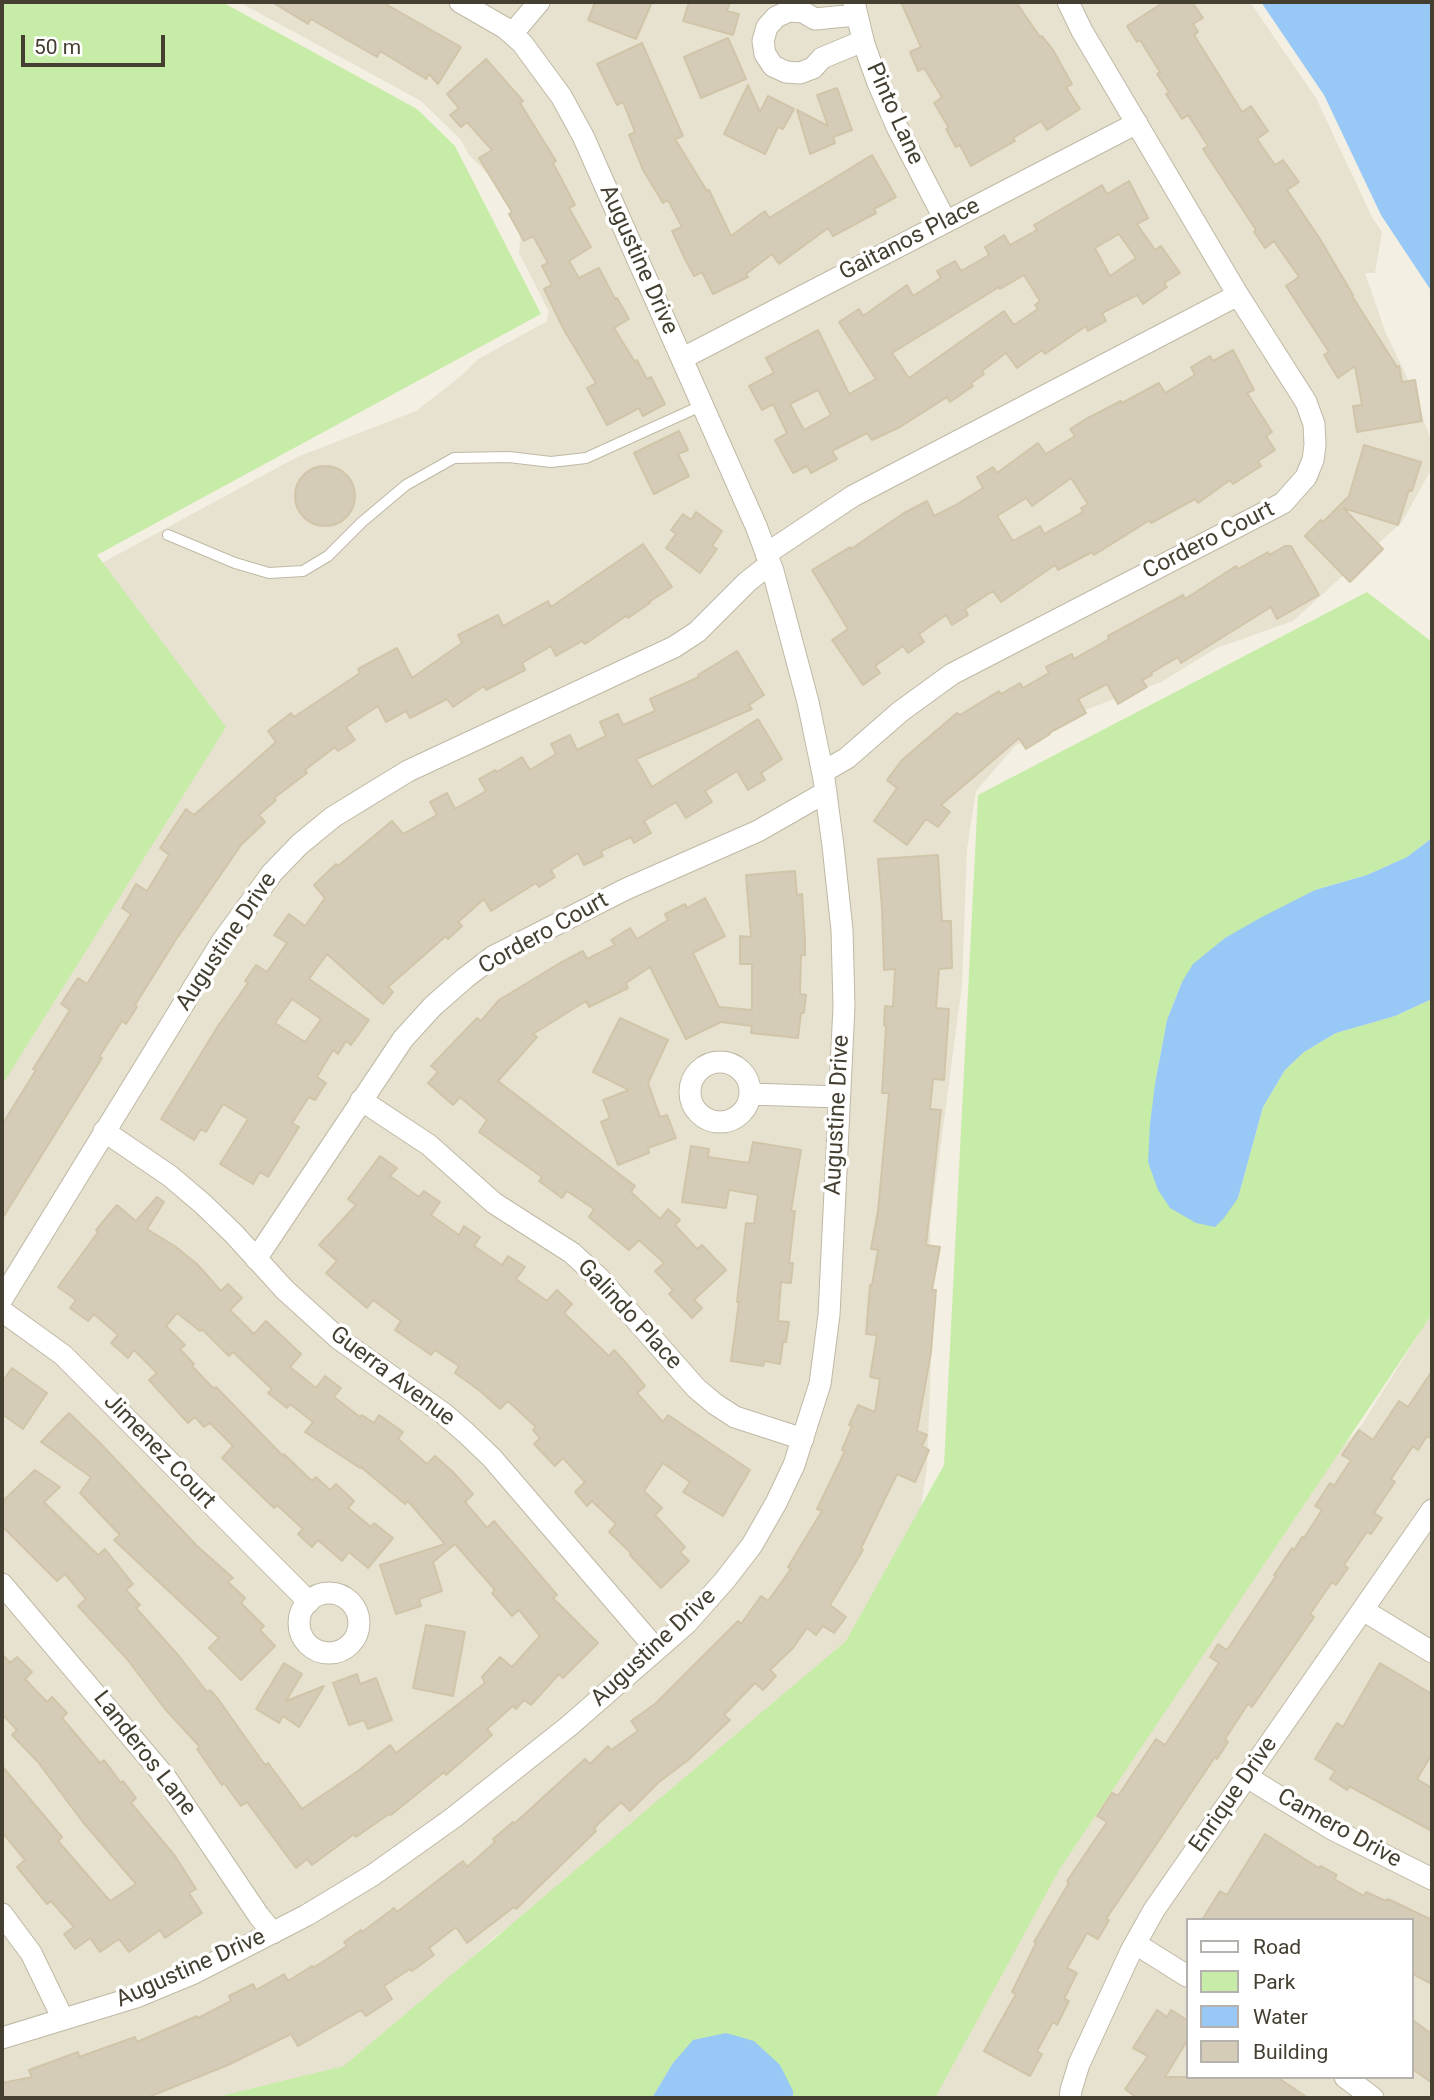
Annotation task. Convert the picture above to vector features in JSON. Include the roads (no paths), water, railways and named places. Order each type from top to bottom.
[{"type":"street","name":"Augustine Drive","points":[[2,2038],[136,1997],[194,1973],[273,1933],[373,1875],[453,1818],[569,1726],[687,1623],[752,1545],[776,1503],[803,1439],[820,1384],[825,1354],[844,1006],[842,930],[825,782],[805,690],[768,559],[703,405],[583,136],[539,63],[512,34],[460,2]]},
{"type":"street","points":[[512,34],[539,2]]},
{"type":"street","name":"Cordero Court","points":[[256,1259],[403,1039],[432,1006],[494,956],[626,889],[758,831],[825,782],[847,758],[901,711],[952,674],[1283,503],[1306,477],[1313,460],[1315,444],[1314,424],[1306,402],[1238,295],[1082,31],[1068,2]]},
{"type":"street","points":[[855,8],[816,19],[803,12],[789,11],[776,17],[767,27],[763,41],[765,54],[773,66],[786,72],[800,73],[813,68],[822,58],[863,41]]},
{"type":"street","name":"Pinto Lane","points":[[855,8],[863,41],[897,127],[946,222]]},
{"type":"street","name":"Gaitanos Place","points":[[682,358],[1137,123]]},
{"type":"street","name":"Augustine Drive","points":[[2,1299],[239,917],[272,873],[300,844],[333,817],[408,771],[674,647],[697,632],[768,559],[853,496],[1238,295]]},
{"type":"street","points":[[750,1094],[839,1097]]},
{"type":"street","name":"Galindo Place","points":[[361,1100],[429,1145],[494,1203],[572,1253],[600,1279],[696,1388],[715,1404],[735,1417],[803,1439]]},
{"type":"street","name":"Guerra Avenue","points":[[104,1131],[170,1176],[234,1234],[308,1312],[339,1339],[443,1413],[492,1458],[656,1649]]},
{"type":"street","name":"Jimenez Court","points":[[2,1311],[63,1355],[309,1602]]},
{"type":"street","name":"Enrique Drive","points":[[1070,2098],[1079,2064],[1154,1910],[1432,1510]]},
{"type":"street","name":"Landeros Lane","points":[[2,1584],[166,1778],[273,1933]]},
{"type":"street","points":[[1363,1610],[1432,1652]]},
{"type":"street","name":"Camero Drive","points":[[1247,1777],[1332,1829],[1432,1879]]},
{"type":"street","points":[[2,1914],[31,1952],[63,2019]]},
{"type":"street","points":[[1136,1944],[1186,1975]]},
{"type":"street","points":[[1348,2079],[1373,2098]]},
{"type":"lane","points":[[168,535],[235,563],[269,573],[303,571],[328,556],[362,522],[406,485],[454,458],[509,457],[551,462],[586,458],[703,405]]},
{"type":"water","points":[[1261,2],[1432,2],[1432,292],[1381,215],[1324,95]]},
{"type":"water","points":[[1432,838],[1432,999],[1395,1016],[1336,1033],[1304,1052],[1285,1070],[1263,1107],[1238,1198],[1215,1227],[1196,1223],[1170,1208],[1158,1190],[1148,1162],[1150,1124],[1167,1020],[1182,982],[1193,964],[1225,938],[1260,918],[1315,890],[1367,875],[1407,857]]},
{"type":"water","points":[[726,2033],[754,2041],[780,2065],[793,2091],[793,2098],[652,2098],[673,2063],[693,2040]]}]
